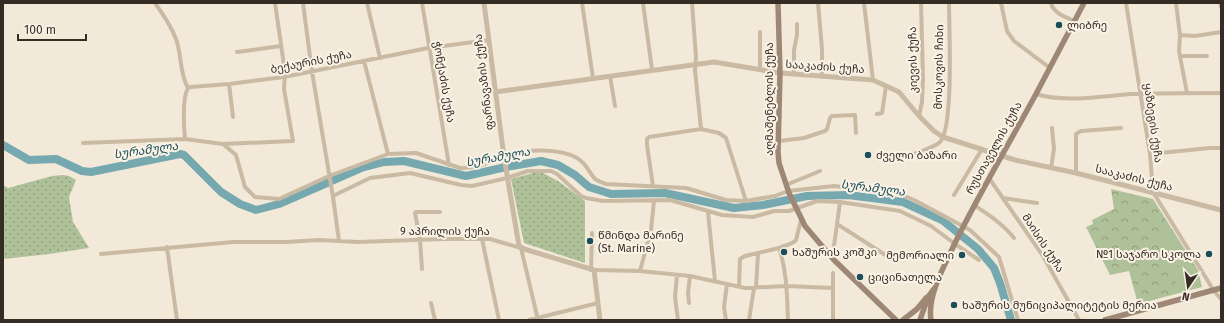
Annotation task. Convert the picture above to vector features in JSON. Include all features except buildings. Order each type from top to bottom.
[{"type":"main road","name":"აღმაშენებლის ქუჩა","points":[[778,3],[780,73],[779,163],[788,190],[796,207]]},
{"type":"main road","name":"რუსთაველის ქუჩა","points":[[931,320],[931,311],[936,287],[955,243],[974,205],[1036,94],[1084,3]]},
{"type":"main road","points":[[796,207],[801,220],[815,240],[896,320]]},
{"type":"main road","name":"რუსთაველის ქუჩა","points":[[920,320],[928,297],[936,287]]},
{"type":"main road","points":[[1105,320],[1221,288]]},
{"type":"main road","points":[[903,320],[917,309],[928,297]]},
{"type":"street","points":[[155,3],[176,38],[182,75],[188,88],[186,92],[184,112],[185,139]]},
{"type":"street","points":[[83,143],[185,139],[223,144],[293,141],[284,89],[281,46],[275,3]]},
{"type":"street","points":[[303,3],[312,72],[339,241]]},
{"type":"street","points":[[367,3],[380,58]]},
{"type":"street","name":"ჭონქაძის ქუჩა","points":[[422,3],[428,48],[449,165]]},
{"type":"street","name":"ფარნავაზის ქუჩა","points":[[484,3],[507,176]]},
{"type":"street","points":[[582,3],[593,78]]},
{"type":"street","points":[[643,3],[652,70]]},
{"type":"street","points":[[692,3],[696,48],[695,78],[701,129]]},
{"type":"street","points":[[818,3],[822,49],[822,76]]},
{"type":"street","points":[[864,3],[873,80]]},
{"type":"street","name":"კიევის ქუჩა","points":[[920,116],[923,80],[921,3]]},
{"type":"street","name":"მოსკოვის ჩიხი","points":[[943,137],[947,121],[950,95],[949,3]]},
{"type":"street","points":[[1001,3],[1007,31],[1014,41],[1050,68]]},
{"type":"street","points":[[1051,3],[1052,8],[1074,21]]},
{"type":"street","name":"ყაზბეგის ქუჩა","points":[[1126,3],[1150,154],[1153,192],[1221,299]]},
{"type":"street","points":[[1176,3],[1180,35],[1180,56],[1187,93]]},
{"type":"street","points":[[1220,3],[1221,7]]},
{"type":"street","points":[[794,74],[794,50],[797,35],[797,24]]},
{"type":"street","points":[[760,32],[760,70]]},
{"type":"street","points":[[1180,35],[1195,36],[1221,32]]},
{"type":"street","name":"ბექაურის ქუჩა","points":[[188,88],[284,77],[428,48],[489,40]]},
{"type":"street","points":[[237,52],[281,46]]},
{"type":"street","points":[[1180,56],[1206,56]]},
{"type":"street","points":[[364,61],[388,154]]},
{"type":"street","name":"სააკაძის ქუჩა","points":[[495,92],[714,62],[780,73],[873,80],[900,92],[934,131],[943,137],[1002,156],[1076,173],[1221,210]]},
{"type":"street","points":[[610,76],[615,106]]},
{"type":"street","points":[[229,84],[233,117]]},
{"type":"street","points":[[877,114],[882,113],[886,86]]},
{"type":"street","points":[[1036,94],[1067,98],[1140,94],[1221,93]]},
{"type":"street","points":[[779,141],[804,138],[825,131],[828,129],[830,118],[832,116],[855,115],[856,133]]},
{"type":"street","points":[[1051,168],[1054,149],[1052,128]]},
{"type":"street","points":[[1076,173],[1076,134],[1081,132],[1121,128]]},
{"type":"street","points":[[653,186],[647,139],[649,137],[701,129],[719,134],[726,138],[746,200]]},
{"type":"street","points":[[883,159],[904,157],[935,145],[940,142],[943,137]]},
{"type":"street","points":[[223,144],[236,155],[245,187],[255,197],[279,199],[329,176],[388,154],[416,153],[460,168],[472,168],[504,157],[531,151],[560,152],[578,158],[587,166],[596,179],[606,184],[686,188],[726,200],[746,200],[775,196],[820,171]]},
{"type":"street","points":[[1150,154],[1221,148]]},
{"type":"street","points":[[954,195],[982,149]]},
{"type":"street","points":[[332,195],[370,178],[410,173],[461,185],[478,185],[528,171],[552,171],[581,196],[603,201],[670,200],[722,215],[753,217],[774,211],[789,211],[796,207],[817,202],[840,202],[900,212],[931,226],[979,260]]},
{"type":"street","points":[[507,176],[518,242],[521,248],[538,319]]},
{"type":"street","name":"მაისის ქუჩა","points":[[989,178],[1043,256],[1079,320]]},
{"type":"street","points":[[788,190],[834,186],[900,194],[964,226],[999,257],[1018,320]]},
{"type":"street","points":[[1003,198],[1037,203]]},
{"type":"street","points":[[640,271],[650,230],[654,201]]},
{"type":"street","points":[[834,260],[834,246],[840,202]]},
{"type":"street","points":[[974,205],[1007,230],[1014,238]]},
{"type":"street","points":[[422,269],[420,240],[415,215],[416,212],[440,212]]},
{"type":"street","points":[[708,212],[716,282]]},
{"type":"street","points":[[739,286],[740,259],[745,256],[758,254],[795,242],[801,220]]},
{"type":"street","points":[[837,224],[887,256]]},
{"type":"street","points":[[592,233],[592,270],[600,320]]},
{"type":"street","points":[[482,239],[499,320]]},
{"type":"street","name":"9 აპრილის ქუჩა","points":[[101,254],[233,242],[358,242],[490,239],[592,270],[640,271],[690,276],[755,288],[786,286],[833,288]]},
{"type":"street","points":[[167,247],[177,320]]},
{"type":"street","points":[[779,248],[783,260],[788,320]]},
{"type":"street","points":[[749,320],[755,288],[758,254]]},
{"type":"street","points":[[833,273],[833,320]]},
{"type":"street","points":[[676,275],[675,297],[678,320]]},
{"type":"street","points":[[689,303],[688,293],[690,276]]},
{"type":"street","points":[[726,320],[724,307],[727,284]]},
{"type":"street","points":[[431,303],[435,320]]},
{"type":"street","points":[[528,320],[538,319],[598,303]]},
{"type":"green space","points":[[533,173],[543,173],[558,181],[585,201],[585,263],[524,243],[511,179]]},
{"type":"green space","points":[[52,176],[69,176],[76,180],[69,197],[73,222],[89,248],[3,259],[3,185],[8,188]]},
{"type":"green space","points":[[1111,189],[1153,199],[1198,270],[1202,287],[1138,304],[1129,271],[1110,275],[1086,227],[1093,224],[1092,220],[1114,209]]},
{"type":"green space","points":[[1169,228],[1189,259],[1172,269],[1153,238]]},
{"type":"green space","points":[[1193,264],[1199,284],[1178,290],[1172,270]]},
{"type":"waterway","name":"სურამულა","points":[[3,145],[29,160],[56,159],[82,171],[91,172],[180,154],[184,155],[221,192],[240,204],[256,210],[279,204],[361,168],[384,162],[404,161],[466,176],[541,161],[558,165],[575,175],[589,187],[611,194],[665,193],[734,208],[763,205],[807,196],[848,195],[903,202],[942,220],[978,249],[994,268],[1011,320]]},
{"type":"place","name":"ლიბრე","points":[[1059,25]]},
{"type":"place","name":"ძველი ბაზარი","points":[[868,155]]},
{"type":"place","name":"წმინდა მარინე (St. Marine)","points":[[590,241]]},
{"type":"place","name":"ხაშურის კოშკი","points":[[784,252]]},
{"type":"place","name":"№1 საჯარო სკოლა","points":[[1209,254]]},
{"type":"place","name":"მემორიალი","points":[[962,255]]},
{"type":"place","name":"ციცინათელა","points":[[860,277]]},
{"type":"place","name":"ხაშურის მუნიციპალიტეტის მერია","points":[[954,305]]}]
